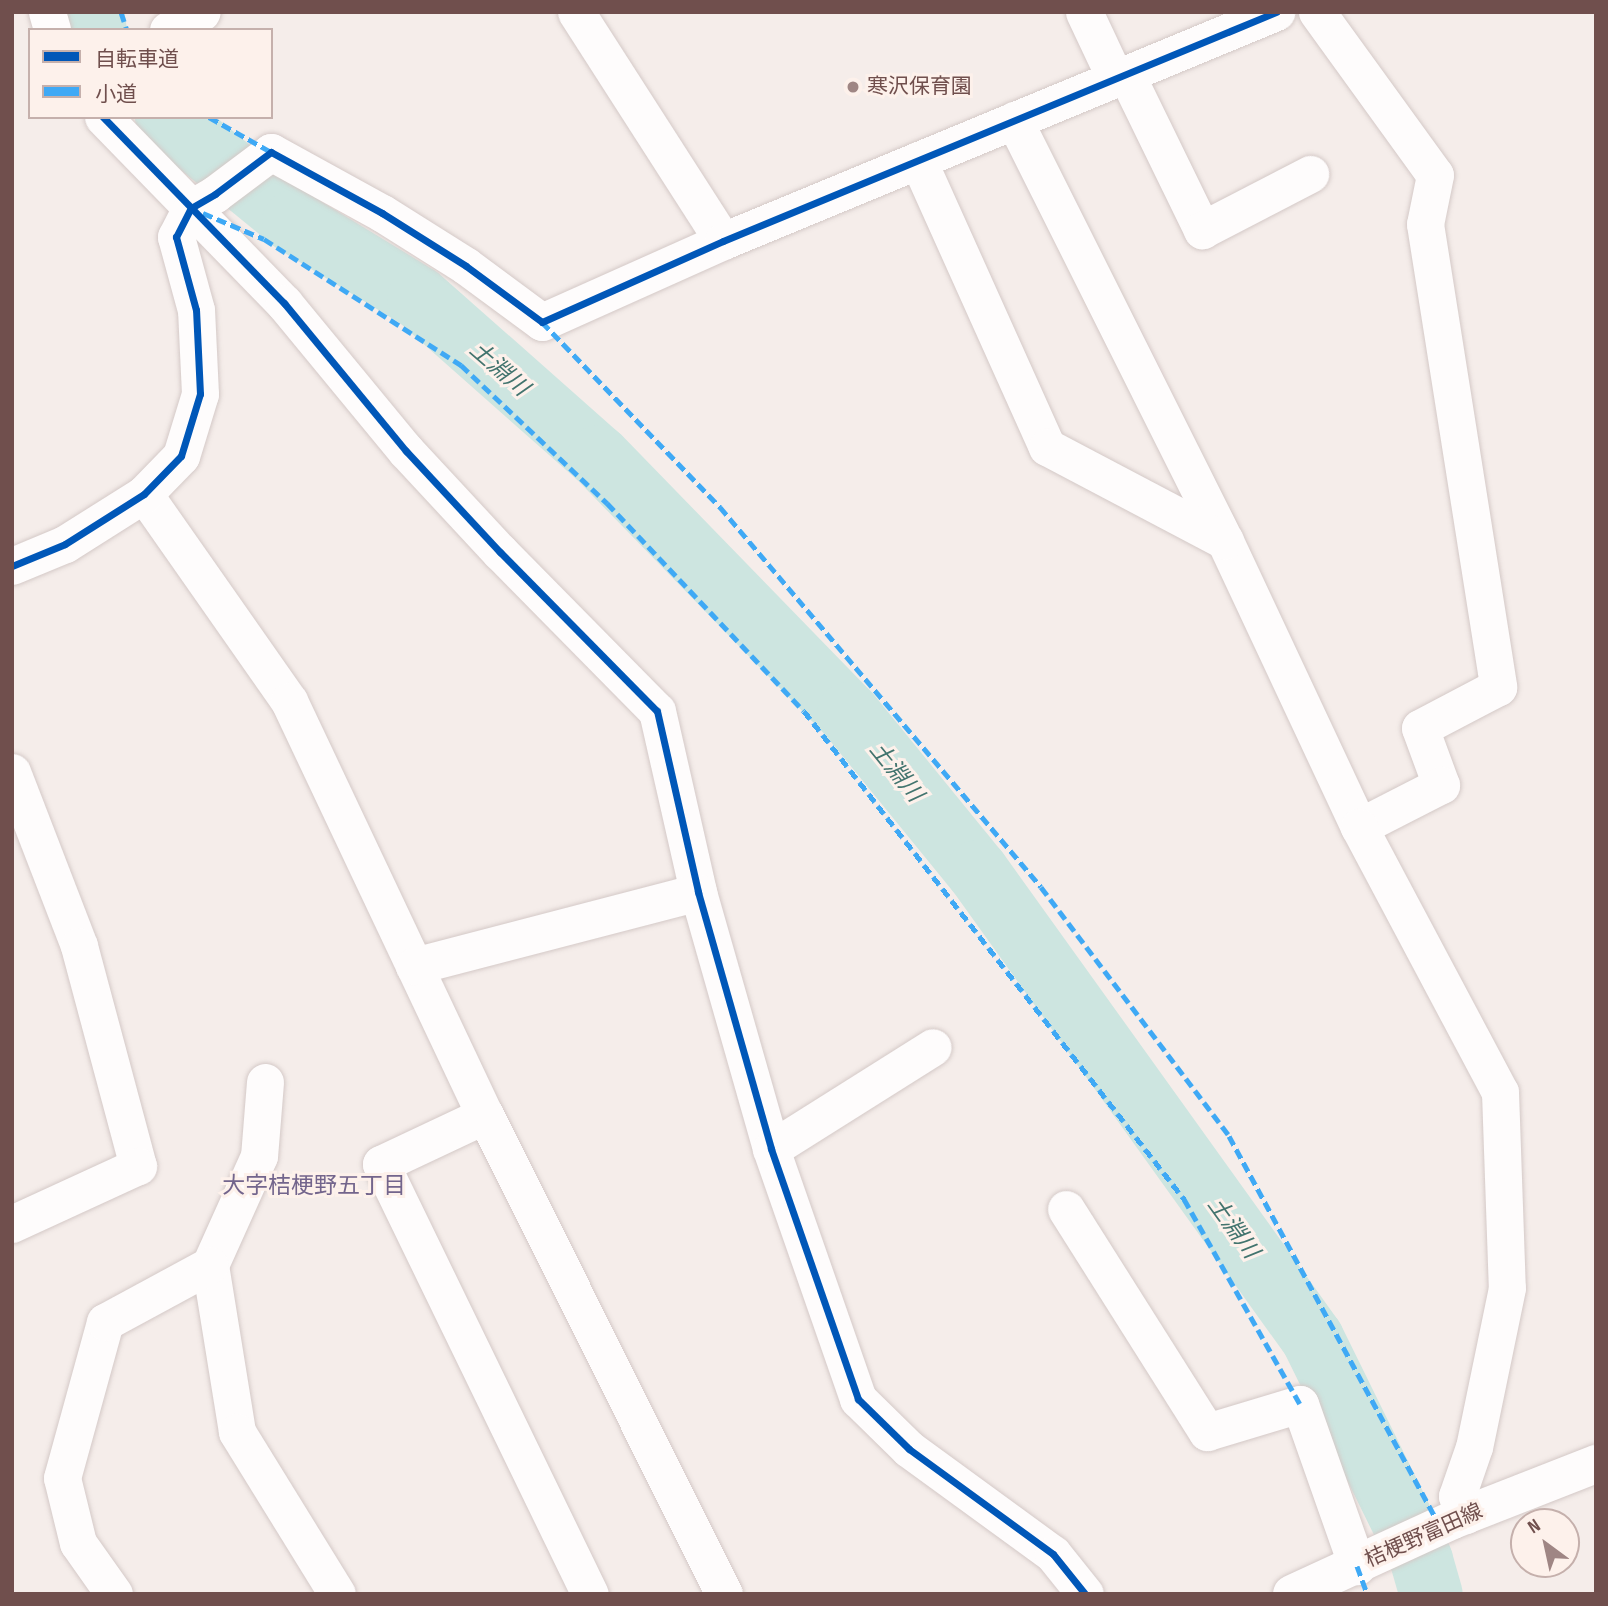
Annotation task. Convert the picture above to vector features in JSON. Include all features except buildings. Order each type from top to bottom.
[{"type":"main road","name":"桔梗野富田線","points":[[1292,1594],[1466,1515],[1596,1464]]},
{"type":"street","points":[[172,28],[202,12]]},
{"type":"street","points":[[576,12],[723,241]]},
{"type":"street","points":[[1084,12],[1202,230],[1311,174]]},
{"type":"street","points":[[12,566],[65,544],[144,494],[181,456],[201,394],[196,310],[176,237],[203,201],[271,152],[382,213],[466,266],[542,322],[723,241],[1276,12]]},
{"type":"street","points":[[1317,12],[1436,175],[1425,224],[1498,687],[1420,728],[1441,785],[1359,827]]},
{"type":"street","points":[[105,119],[203,201],[415,461],[657,711],[698,892],[771,1149],[858,1399],[909,1450],[1053,1554],[1085,1594]]},
{"type":"street","points":[[1014,120],[1225,541],[1359,827],[1500,1093],[1507,1288],[1474,1447],[1457,1496],[1466,1515]]},
{"type":"street","points":[[918,160],[1047,447],[1225,541]]},
{"type":"street","points":[[144,494],[289,701],[485,1115],[724,1594]]},
{"type":"street","points":[[12,772],[79,946],[138,1166],[12,1224]]},
{"type":"street","points":[[414,966],[698,892]]},
{"type":"street","points":[[771,1149],[933,1046]]},
{"type":"street","points":[[265,1082],[259,1156],[210,1265],[237,1432],[337,1594]]},
{"type":"street","points":[[485,1115],[381,1164],[590,1594]]},
{"type":"street","points":[[1066,1209],[1207,1432],[1300,1404],[1362,1563]]},
{"type":"street","points":[[114,1594],[78,1543],[62,1478],[105,1322],[210,1265]]},
{"type":"waterway","name":"土淵川","points":[[92,12],[95,28]]},
{"type":"waterway","name":"土淵川","points":[[168,119],[293,221],[418,297],[598,456],[848,713],[977,871],[1312,1338],[1421,1560],[1431,1594]]},
{"type":"marked path","points":[[121,12],[126,28]]},
{"type":"marked path","points":[[213,119],[271,152]]},
{"type":"marked path","points":[[203,213],[264,239],[461,365],[607,503],[804,711],[1184,1199],[1300,1404]]},
{"type":"marked path","points":[[542,322],[720,507],[1041,887],[1229,1136],[1440,1527]]},
{"type":"marked path","points":[[1357,1566],[1367,1594]]},
{"type":"cycle path","points":[[12,566],[65,544],[144,494],[181,456],[200,394],[196,310],[176,237],[191,208],[215,194],[271,152],[382,213],[466,266],[542,322],[723,241],[1276,12]]},
{"type":"cycle path","points":[[105,119],[284,303],[406,451],[500,552],[657,711],[698,892],[771,1149],[858,1399],[909,1449],[1053,1554],[1085,1594]]},
{"type":"place","name":"寒沢保育園","points":[[853,87]]},
{"type":"district","name":"大字桔梗野五丁目","points":[[314,1186]]}]
